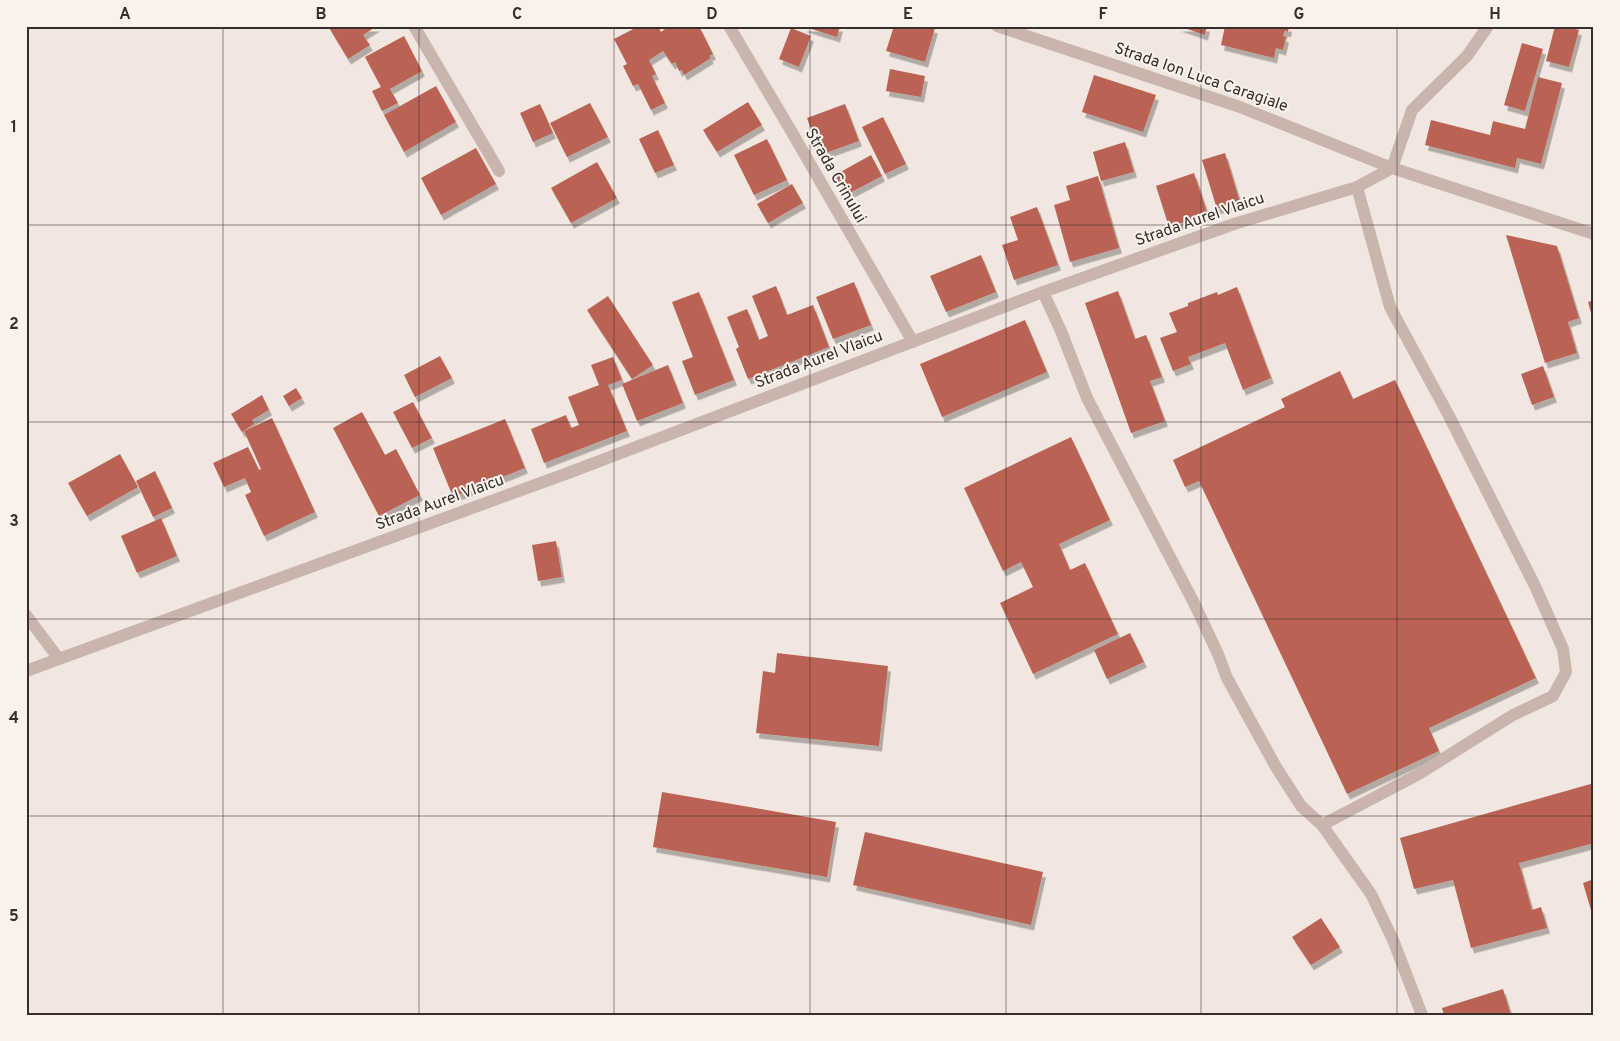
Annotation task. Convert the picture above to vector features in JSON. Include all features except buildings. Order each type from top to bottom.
[{"type":"street","points":[[414,26],[499,171]]},
{"type":"street","name":"Strada Crinului","points":[[728,26],[913,342]]},
{"type":"street","name":"Strada Ion Luca Caragiale","points":[[997,26],[1240,106],[1392,168]]},
{"type":"street","points":[[1488,26],[1467,56],[1412,110],[1392,168],[1594,234]]},
{"type":"street","name":"Strada Aurel Vlaicu","points":[[26,671],[568,474],[1043,292],[1234,224],[1357,187],[1392,168]]},
{"type":"street","points":[[1322,824],[1419,774],[1513,715],[1553,696],[1566,672],[1563,650],[1536,586],[1448,414],[1390,307],[1357,187]]},
{"type":"street","points":[[1043,292],[1061,331],[1087,398],[1194,603],[1227,678],[1276,767],[1301,806],[1322,824],[1371,894],[1393,940],[1422,1015]]},
{"type":"street","points":[[26,615],[59,659]]}]
